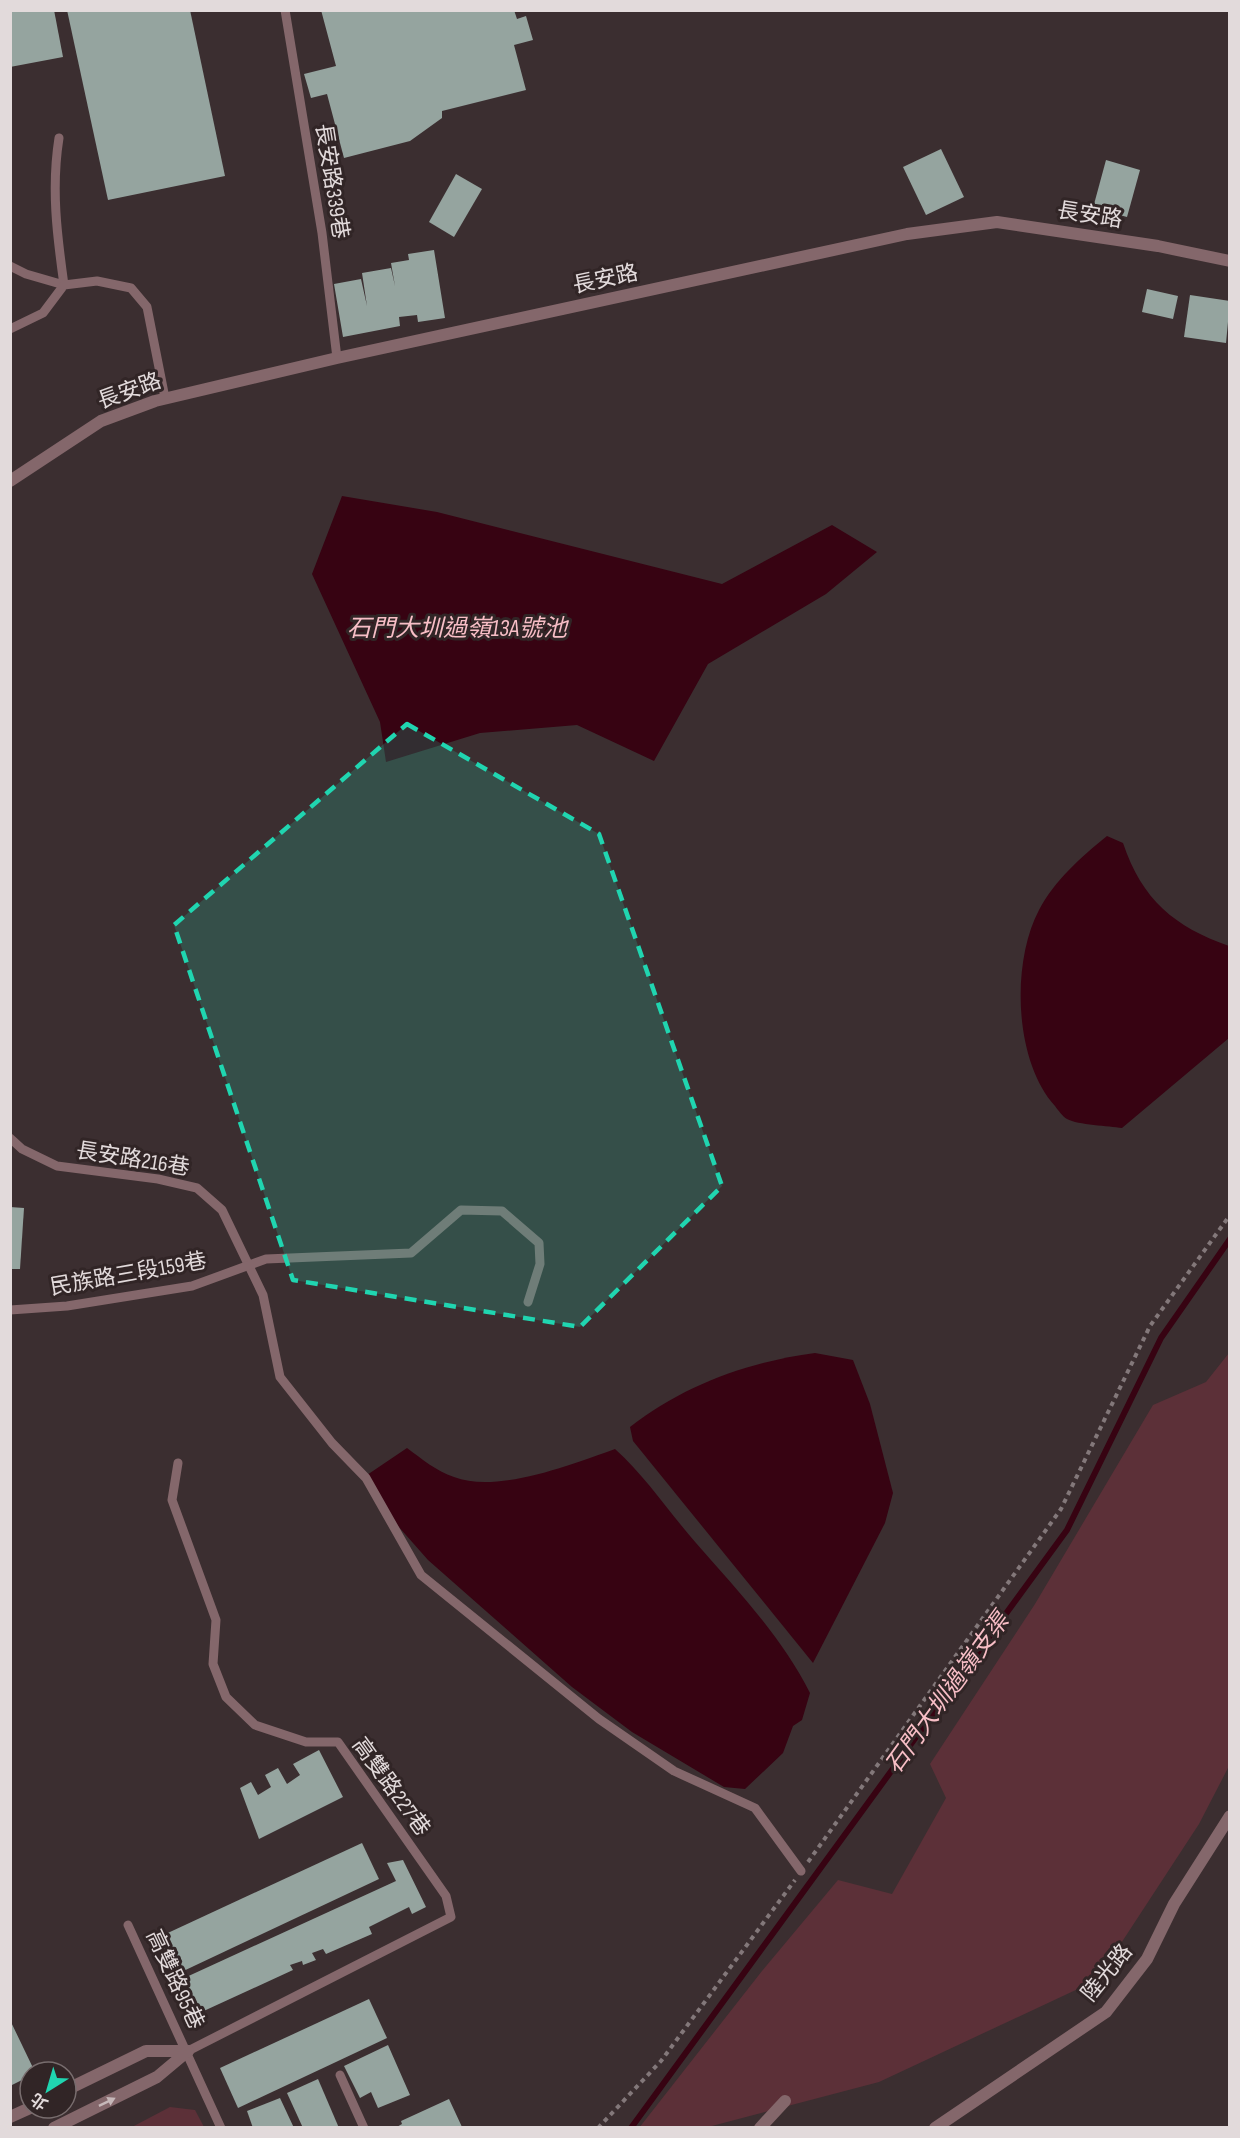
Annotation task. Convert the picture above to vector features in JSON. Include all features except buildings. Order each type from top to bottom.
[{"type":"street","name":"長安路","points":[[10,481],[101,421],[165,399],[337,358],[907,234],[997,222],[1148,244],[1230,261]]},
{"type":"street","name":"陸光路","points":[[935,2127],[1106,2012],[1147,1959],[1174,1904],[1230,1816]]},
{"type":"street","points":[[78,2084],[146,2050],[188,2051]]},
{"type":"street","points":[[54,2127],[157,2078],[188,2051]]},
{"type":"street","points":[[760,2127],[785,2101]]},
{"type":"lane","name":"長安路339巷","points":[[285,10],[322,233],[337,358]]},
{"type":"lane","points":[[10,329],[43,313],[64,285],[56,231],[54,172],[59,138]]},
{"type":"lane","points":[[10,266],[26,274],[64,285],[97,281],[131,288],[147,307],[165,399]]},
{"type":"lane","name":"長安路216巷","points":[[10,1138],[22,1149],[57,1166],[158,1179],[197,1188],[222,1210],[251,1265],[263,1295],[280,1377],[332,1443],[366,1478],[421,1575],[599,1719],[674,1771],[755,1808],[801,1871]]},
{"type":"lane","name":"民族路三段159巷","points":[[10,1310],[67,1306],[192,1286],[266,1259],[336,1254],[411,1253],[461,1210],[502,1211],[538,1243],[540,1264],[528,1302]]},
{"type":"lane","name":"高雙路227巷","points":[[178,1463],[172,1500],[216,1620],[213,1664],[226,1698],[255,1725],[306,1742],[338,1742],[446,1896],[451,1917],[188,2051]]},
{"type":"lane","name":"高雙路95巷","points":[[128,1925],[188,2051],[221,2127]]},
{"type":"lane","points":[[340,2075],[363,2127]]},
{"type":"path","points":[[598,2127],[662,2061],[1061,1509],[1150,1326],[1230,1215]]},
{"type":"highlighted area","points":[[407,724],[599,834],[722,1186],[580,1327],[293,1280],[174,925]]},
{"type":"shaded area","points":[[1229,1353],[1229,1766],[1199,1824],[1097,1980],[879,2082],[708,2127],[639,2128],[762,1971],[838,1880],[892,1894],[946,1798],[930,1764],[1035,1604],[1153,1405],[1206,1382]]},
{"type":"shaded area","points":[[170,2107],[195,2110],[204,2127],[132,2127]]},
{"type":"water","name":"石門大圳過嶺13A號池","points":[[342,496],[437,512],[722,584],[832,525],[877,552],[826,594],[708,664],[654,761],[577,725],[480,733],[386,762],[380,722],[312,574]]},
{"type":"water","points":[[1107,836],[1123,843],[1140,880],[1163,909],[1192,930],[1229,946],[1229,1038],[1122,1128],[1078,1123],[1067,1119],[1061,1113],[1041,1087],[1031,1064],[1021,1011],[1024,957],[1030,932],[1039,910],[1069,870]]},
{"type":"water","points":[[815,1353],[853,1360],[870,1404],[893,1493],[885,1523],[813,1663],[633,1441],[630,1427],[672,1399],[718,1378],[765,1362]]},
{"type":"water","points":[[407,1448],[429,1464],[454,1477],[491,1482],[535,1475],[615,1449],[647,1483],[758,1615],[799,1672],[810,1693],[802,1720],[793,1726],[783,1753],[745,1789],[724,1787],[632,1732],[572,1687],[428,1560],[398,1526],[367,1475]]},
{"type":"waterway","name":"石門大圳過嶺支渠","points":[[631,2128],[1067,1530],[1161,1338],[1230,1239]]}]
